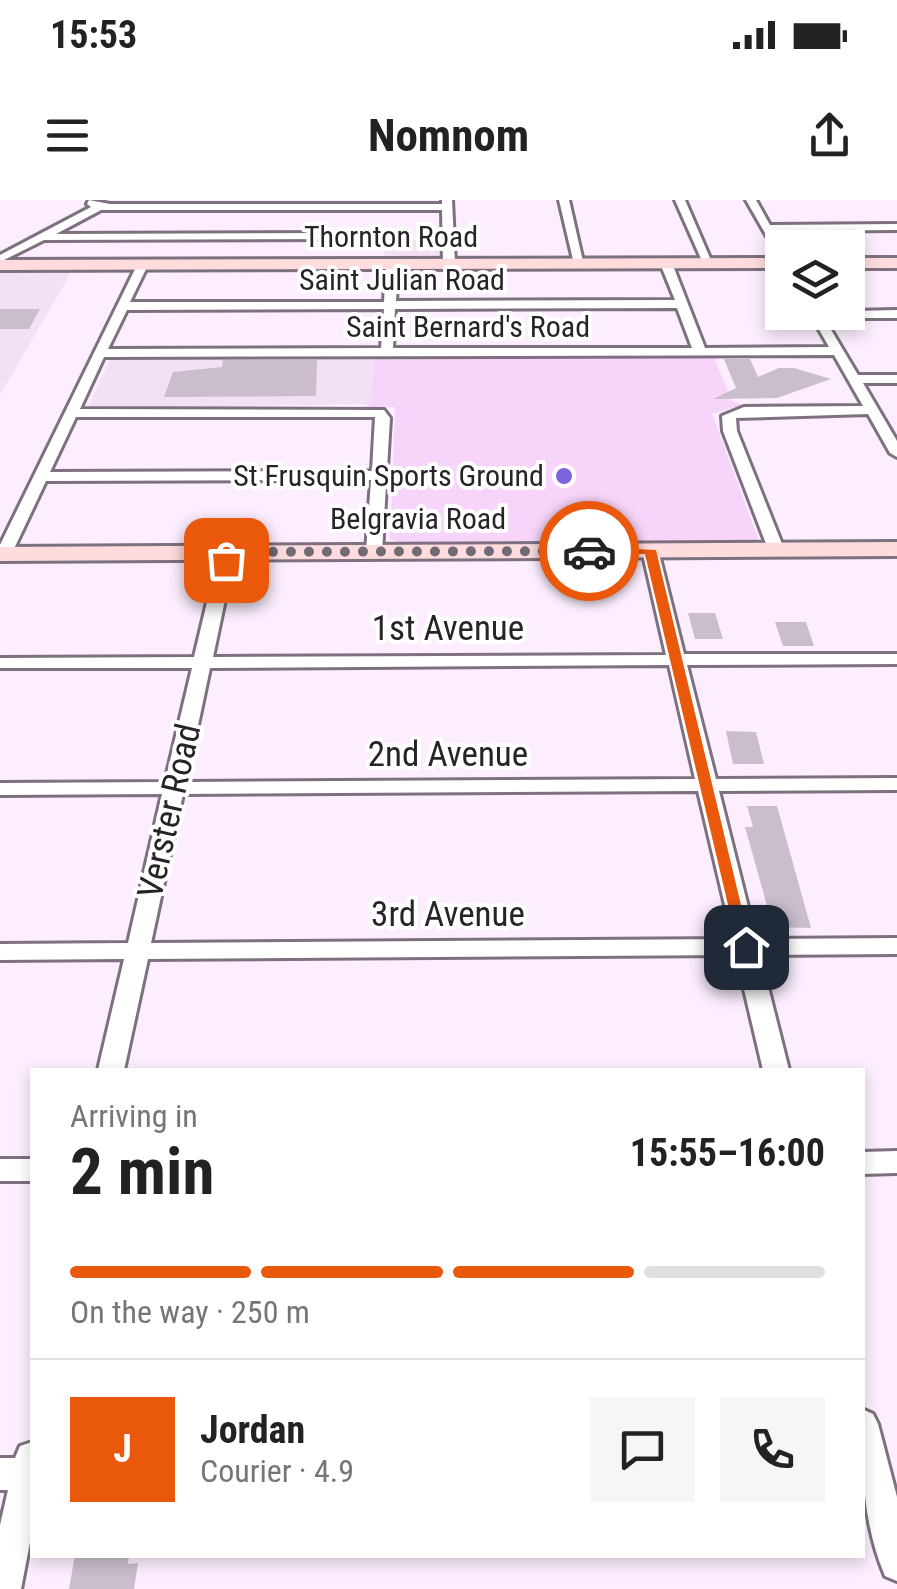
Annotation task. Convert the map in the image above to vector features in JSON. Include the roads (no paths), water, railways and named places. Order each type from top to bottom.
[{"type":"street","points":[[0,262],[97,204],[113,200]]},
{"type":"street","points":[[564,200],[580,264]]},
{"type":"street","points":[[680,200],[708,263]]},
{"type":"street","points":[[751,200],[767,228],[897,227]]},
{"type":"street","points":[[97,204],[447,203],[449,264]]},
{"type":"street","points":[[43,236],[348,236]]},
{"type":"street","name":"Thornton Road","points":[[0,262],[765,263]]},
{"type":"street","points":[[865,263],[897,262]]},
{"type":"street","points":[[666,263],[700,351]]},
{"type":"street","points":[[386,352],[392,264]]},
{"type":"street","points":[[2,554],[142,265]]},
{"type":"street","name":"Saint Julian Road","points":[[122,306],[682,304]]},
{"type":"street","points":[[865,314],[897,314]]},
{"type":"street","points":[[826,330],[897,453]]},
{"type":"street","name":"Saint Bernard's Road","points":[[99,353],[838,351]]},
{"type":"street","points":[[854,379],[897,379]]},
{"type":"street","points":[[776,549],[728,425],[732,413],[872,410]]},
{"type":"street","points":[[70,412],[378,413],[382,418],[374,552]]},
{"type":"street","points":[[42,477],[379,475]]},
{"type":"street","name":"Belgravia Road","points":[[2,554],[897,549]]},
{"type":"street","points":[[650,550],[776,1068]]},
{"type":"street","name":"Verster Road","points":[[111,1068],[227,552]]},
{"type":"street","name":"1st Avenue","points":[[0,663],[897,659]]},
{"type":"street","name":"2nd Avenue","points":[[0,789],[897,784]]},
{"type":"street","name":"3rd Avenue","points":[[0,952],[897,946]]},
{"type":"street","points":[[865,1163],[897,1162]]},
{"type":"street","points":[[0,1170],[30,1170]]},
{"type":"street","points":[[865,1432],[878,1468],[897,1564]]},
{"type":"street","points":[[3,1589],[23,1470]]},
{"type":"place","name":"St Frusquin Sports Ground","points":[[564,476]]}]
